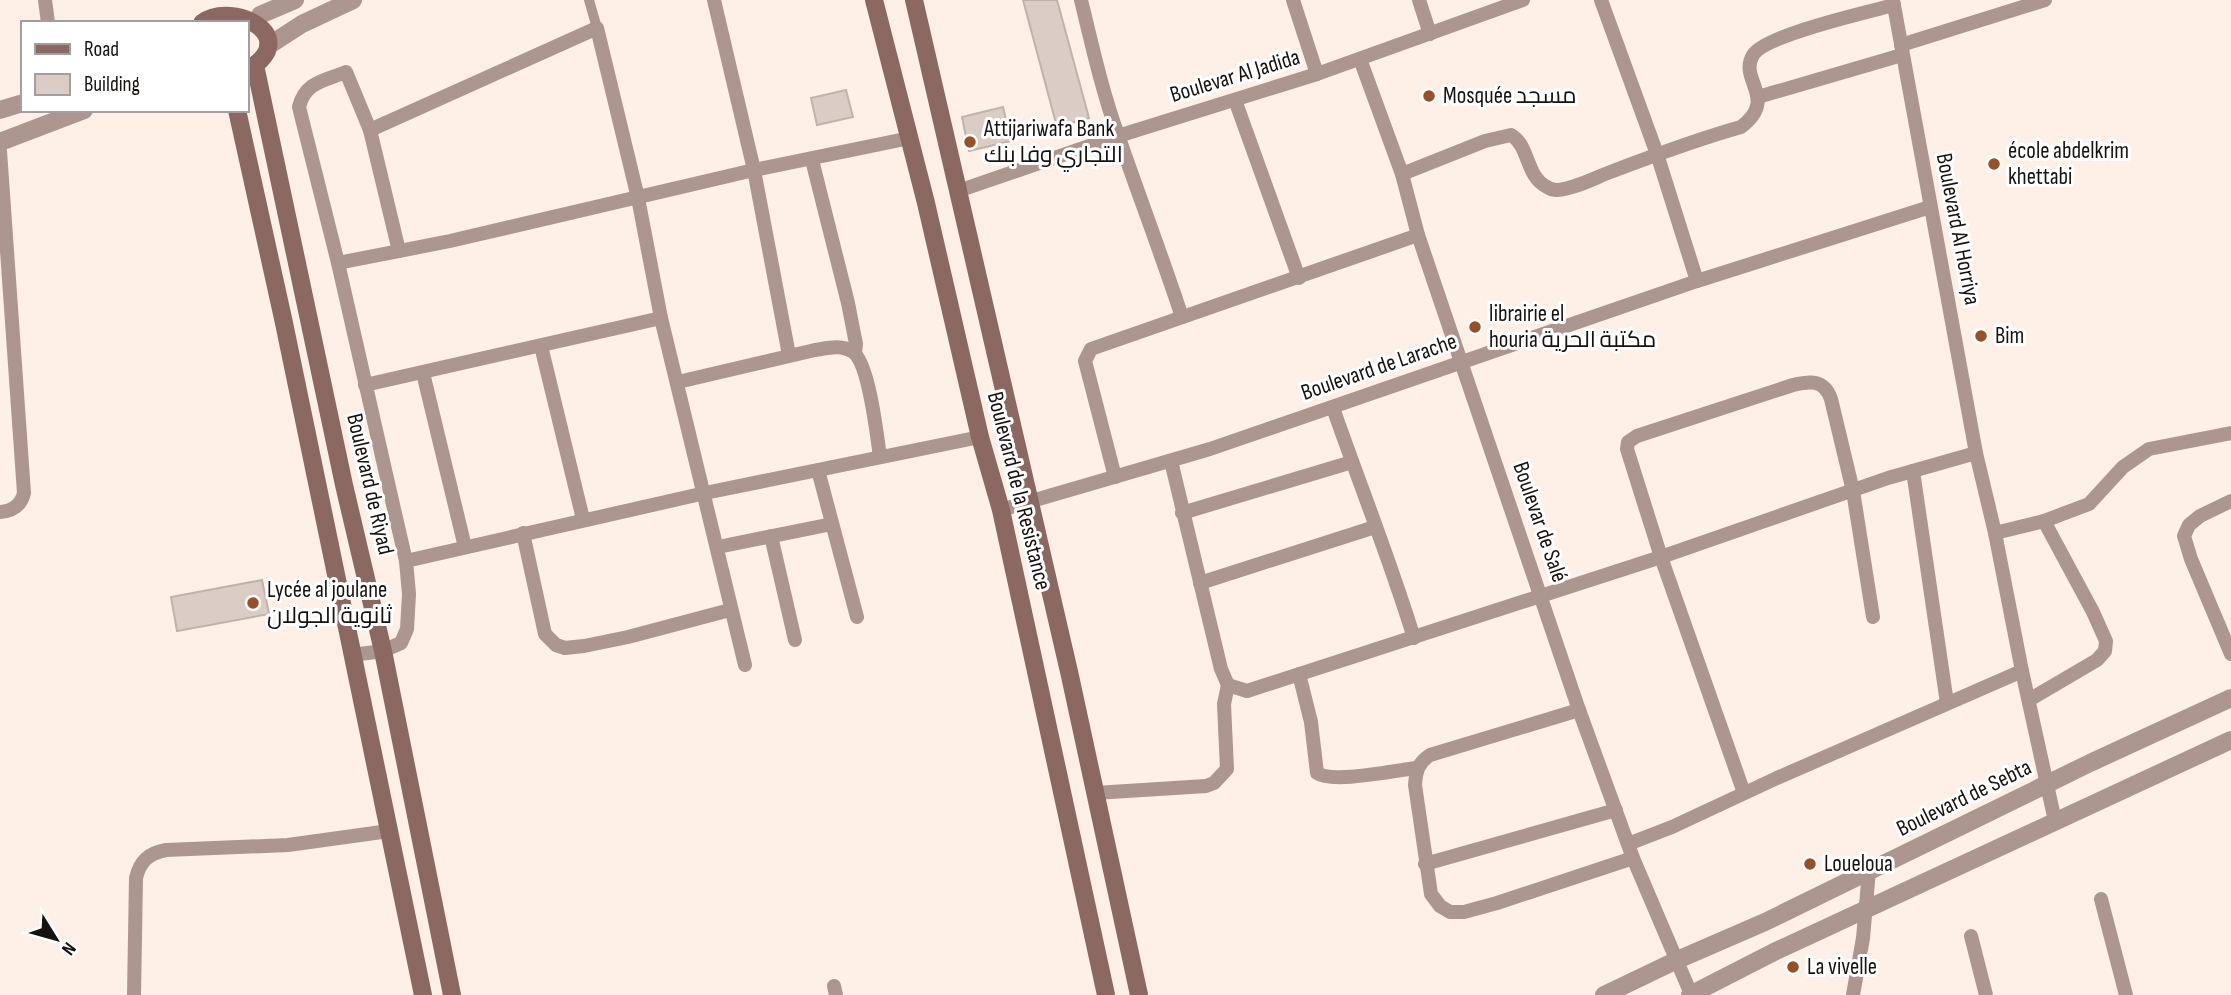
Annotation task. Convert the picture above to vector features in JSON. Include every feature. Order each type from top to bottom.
[{"type":"main road","points":[[203,21],[205,0]]},
{"type":"main road","name":"Boulevard de la Resistance","points":[[874,0],[910,138],[980,437],[1001,510],[1106,995]]},
{"type":"main road","name":"Boulevard de la Resistance","points":[[914,0],[1139,995]]},
{"type":"main road","points":[[203,21],[213,9],[238,1],[260,15],[266,24],[268,46],[251,68]]},
{"type":"main road","name":"Boulevard de Riyad","points":[[251,68],[383,651],[452,995]]},
{"type":"main road","points":[[237,112],[284,323],[423,995]]},
{"type":"street","points":[[45,0],[48,21]]},
{"type":"street","points":[[260,15],[295,0]]},
{"type":"street","points":[[268,46],[302,24],[353,0]]},
{"type":"street","points":[[589,0],[638,198],[661,318],[718,547],[744,665]]},
{"type":"street","points":[[714,0],[754,170],[789,355]]},
{"type":"street","points":[[1081,0],[1097,69],[1118,136],[1139,189],[1182,317]]},
{"type":"street","points":[[1293,0],[1317,74]]},
{"type":"street","points":[[1419,0],[1430,34]]},
{"type":"street","name":"Boulevar Al Jadida","points":[[958,191],[1118,136],[1317,74],[1523,0]]},
{"type":"street","points":[[1601,0],[1657,154],[1697,281]]},
{"type":"street","points":[[1758,97],[2045,0]]},
{"type":"street","points":[[1402,174],[1511,135],[1517,139],[1535,177],[1549,189],[1558,190],[1741,127],[1756,112],[1759,104],[1750,64],[1759,47],[1804,30],[1893,3]]},
{"type":"street","name":"Boulevard Al Horriya","points":[[1893,3],[1976,453],[2055,821]]},
{"type":"street","points":[[370,130],[597,28]]},
{"type":"street","name":"Boulevar de Salé","points":[[1360,59],[1402,174],[1418,235],[1579,710],[1630,851],[1690,995]]},
{"type":"street","points":[[352,655],[383,651],[401,643],[407,629],[410,594],[406,561],[338,263],[299,107],[302,94],[309,88],[345,72],[370,130],[399,251]]},
{"type":"street","points":[[1235,100],[1299,278]]},
{"type":"street","points":[[0,110],[21,104]]},
{"type":"street","points":[[0,142],[79,112]]},
{"type":"street","points":[[338,263],[910,138]]},
{"type":"street","points":[[0,151],[4,257],[24,493],[22,501],[16,507],[0,512]]},
{"type":"street","points":[[813,160],[848,303],[856,344],[855,353],[868,384],[880,457]]},
{"type":"street","name":"Boulevard de Larache","points":[[1001,510],[1171,461],[1333,408],[1697,281],[1930,207]]},
{"type":"street","points":[[1115,477],[1085,360],[1088,353],[1097,346],[1418,235]]},
{"type":"street","points":[[365,385],[661,318]]},
{"type":"street","points":[[541,346],[583,519]]},
{"type":"street","points":[[678,382],[789,355],[836,347],[855,353]]},
{"type":"street","points":[[423,373],[465,547]]},
{"type":"street","points":[[1744,793],[1661,557],[1627,449],[1628,442],[1637,436],[1793,385],[1817,382],[1828,391],[1831,399],[1853,491],[1874,617]]},
{"type":"street","points":[[1333,408],[1414,638]]},
{"type":"street","points":[[1995,533],[2043,521],[2089,504],[2123,467],[2149,449],[2231,433]]},
{"type":"street","points":[[406,561],[583,519],[980,437]]},
{"type":"street","points":[[1228,685],[1247,691],[1661,557],[1913,471],[1976,453]]},
{"type":"street","points":[[1095,793],[1206,786],[1214,783],[1227,769],[1224,704],[1228,685],[1214,647],[1171,461]]},
{"type":"street","points":[[1182,513],[1352,462]]},
{"type":"street","points":[[818,470],[857,617]]},
{"type":"street","points":[[1913,471],[1947,703]]},
{"type":"street","points":[[2231,501],[2200,516],[2189,525],[2184,536],[2231,654]]},
{"type":"street","points":[[2029,700],[2097,660],[2103,655],[2106,646],[2092,612],[2043,521]]},
{"type":"street","points":[[718,547],[832,524]]},
{"type":"street","points":[[1200,583],[1375,527]]},
{"type":"street","points":[[523,533],[545,634],[556,645],[575,647],[628,637],[730,610]]},
{"type":"street","points":[[771,536],[795,640]]},
{"type":"street","points":[[1417,768],[1415,785],[1431,894],[1444,909],[1457,913],[1497,903],[1630,851],[1744,793],[2022,671]]},
{"type":"street","points":[[1299,674],[1311,722],[1317,773],[1322,776],[1341,778],[1417,768],[1430,755],[1579,710]]},
{"type":"street","name":"Boulevard de Sebta","points":[[1604,995],[1765,922],[2090,763],[2231,698]]},
{"type":"street","points":[[1690,995],[1774,952],[2231,740]]},
{"type":"street","points":[[1425,864],[1616,810]]},
{"type":"street","points":[[134,995],[136,878],[138,867],[145,858],[166,850],[288,845],[388,831]]},
{"type":"street","points":[[1853,995],[1869,871]]},
{"type":"street","points":[[2101,900],[2126,995]]},
{"type":"street","points":[[1971,936],[1986,995]]},
{"type":"building","points":[[1023,0],[1057,0],[1089,118],[1057,127]]},
{"type":"building","points":[[846,90],[853,117],[817,125],[811,98]]},
{"type":"building","points":[[1003,107],[1011,141],[969,151],[962,117]]},
{"type":"building","points":[[262,580],[269,614],[177,631],[171,597]]},
{"type":"place","name":"Mosquée مسجد","points":[[1429,96]]},
{"type":"place","name":"Attijariwafa Bank التجاري وفا بنك","points":[[970,142]]},
{"type":"place","name":"école abdelkrim khettabi","points":[[1994,164]]},
{"type":"place","name":"librairie el houria مكتبة الحرية","points":[[1475,327]]},
{"type":"place","name":"Bim","points":[[1981,336]]},
{"type":"place","name":"Lycée al joulane ثانوية الجولان","points":[[253,603]]},
{"type":"place","name":"Loueloua","points":[[1810,864]]},
{"type":"place","name":"La vivelle","points":[[1793,967]]}]
